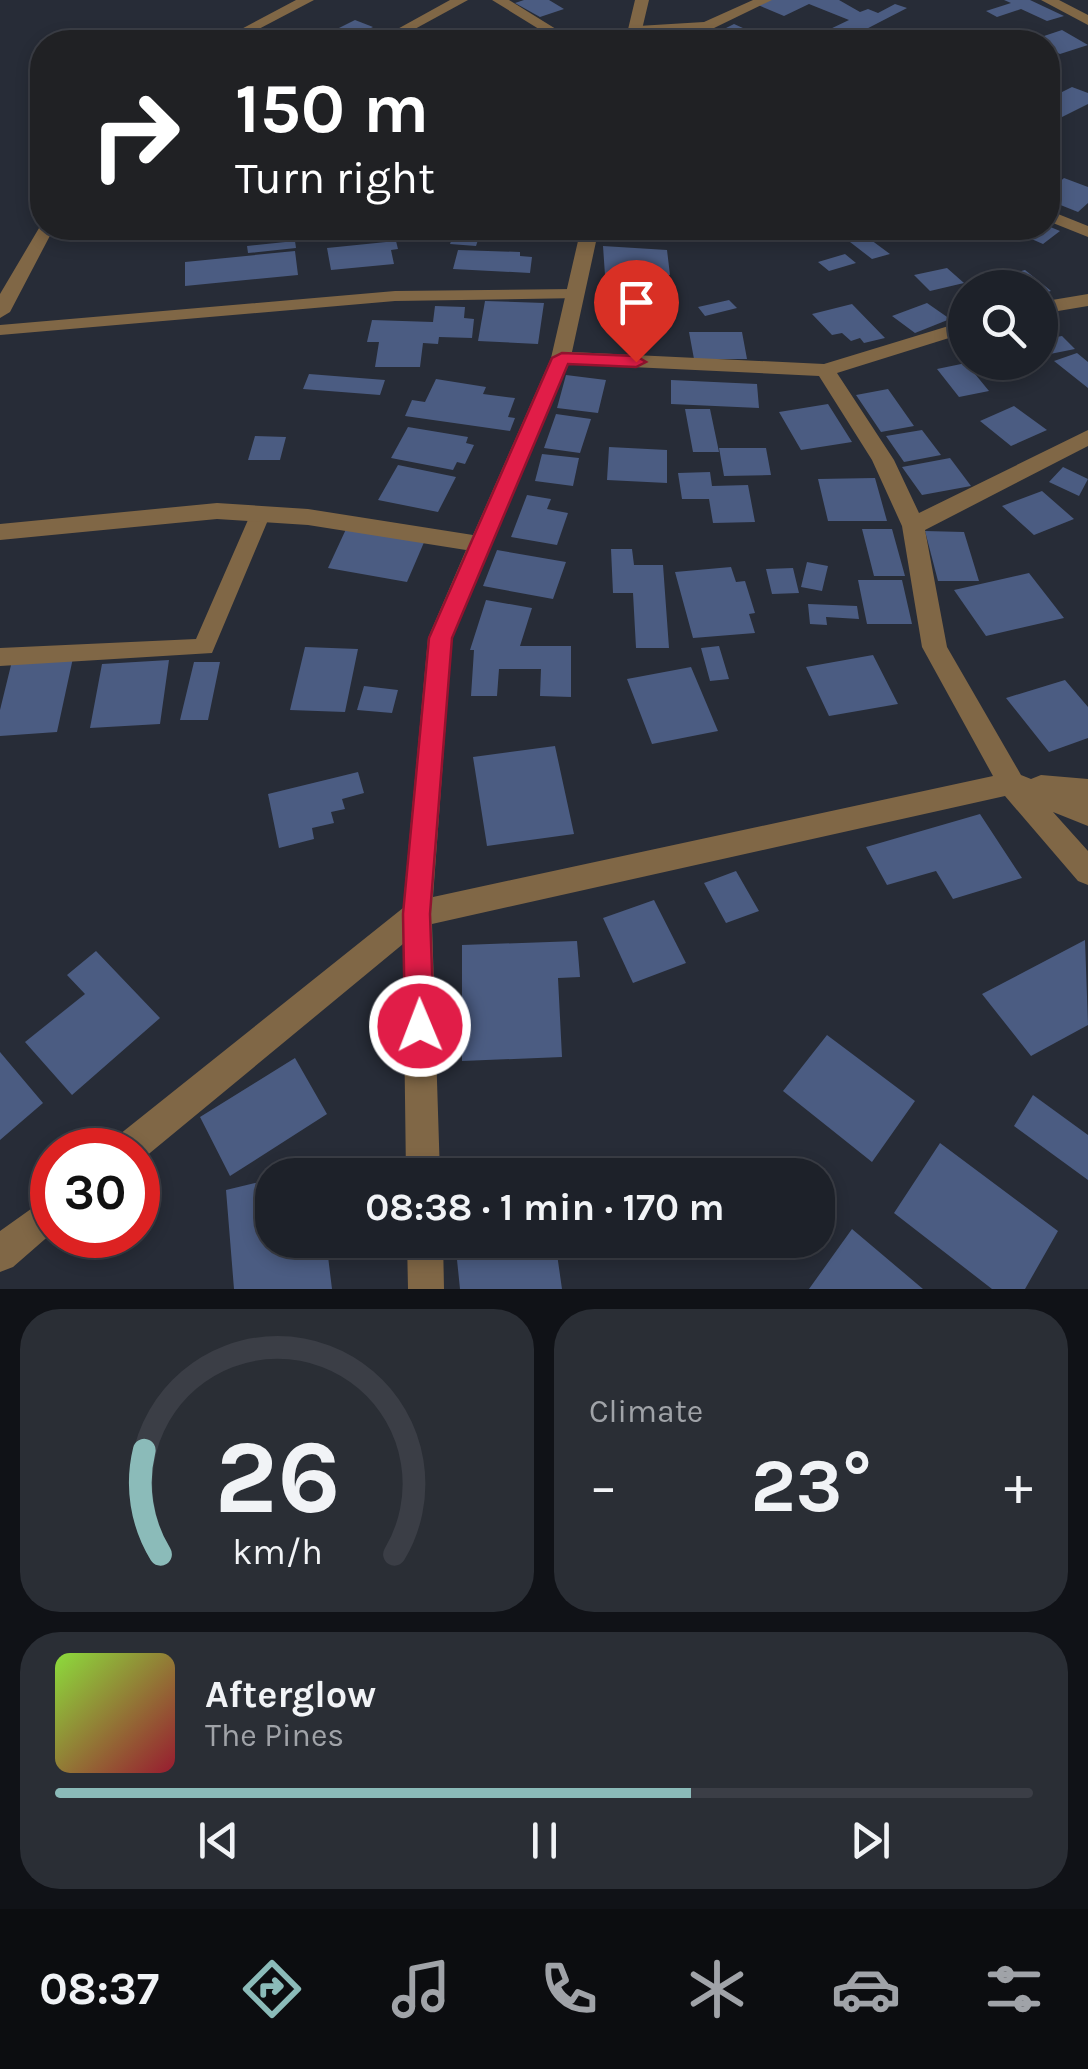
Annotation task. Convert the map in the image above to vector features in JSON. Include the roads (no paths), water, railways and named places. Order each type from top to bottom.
[{"type":"street","points":[[248,30],[307,0]]},
{"type":"street","points":[[404,30],[461,0]]},
{"type":"street","points":[[499,0],[550,30]]},
{"type":"street","points":[[636,30],[642,0]]},
{"type":"street","points":[[679,30],[708,26],[765,0]]},
{"type":"street","points":[[1048,0],[1088,22]]},
{"type":"street","points":[[1065,8],[1084,0]]},
{"type":"street","points":[[0,312],[39,240]]},
{"type":"street","points":[[423,1158],[417,914],[440,638],[562,358],[587,240]]},
{"type":"street","points":[[1058,305],[1088,300]]},
{"type":"street","points":[[562,358],[825,370],[948,332]]},
{"type":"street","points":[[825,370],[884,460],[912,526],[935,648],[1011,783],[1088,872]]},
{"type":"street","points":[[912,526],[1088,438]]},
{"type":"street","points":[[0,532],[172,513],[262,513],[481,544]]},
{"type":"street","points":[[1011,783],[1088,814]]},
{"type":"street","points":[[154,1128],[417,914],[1011,783],[1088,790]]},
{"type":"street","points":[[0,1254],[30,1229]]},
{"type":"street","points":[[425,1258],[426,1289]]},
{"type":"lane","points":[[0,330],[363,298],[576,294]]},
{"type":"lane","points":[[0,657],[204,647],[262,513]]}]
